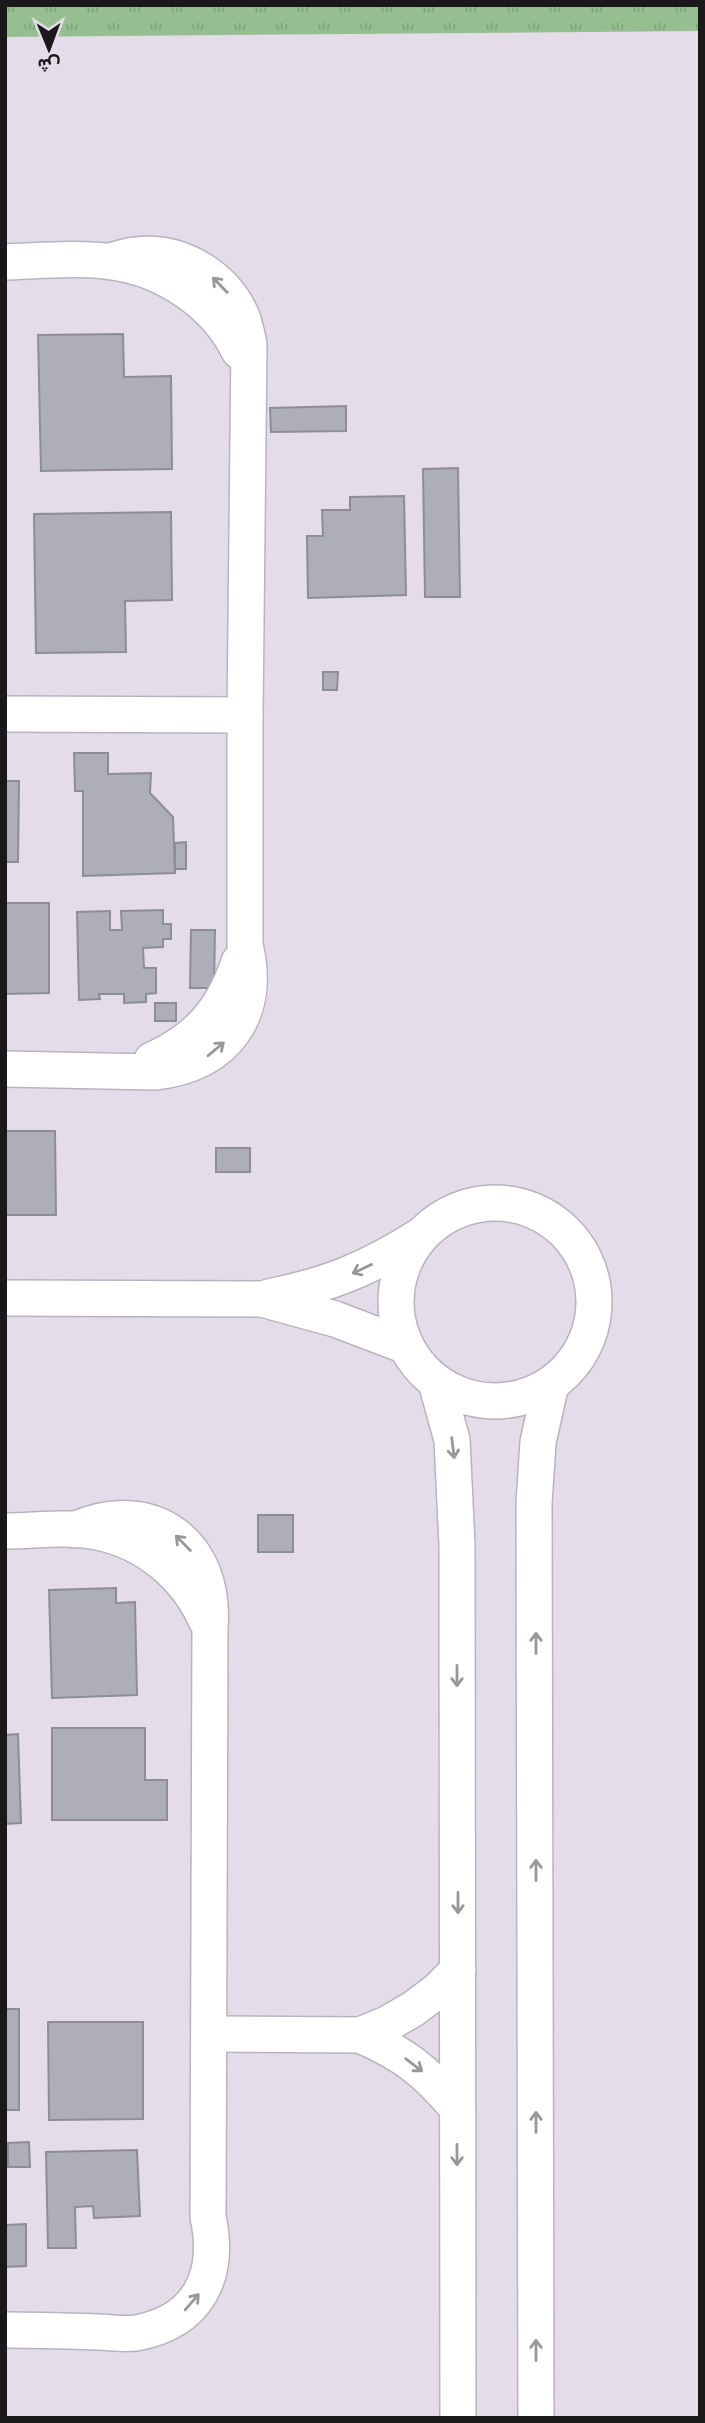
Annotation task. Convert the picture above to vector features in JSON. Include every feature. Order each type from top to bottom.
[{"type":"street","points":[[5,262],[110,261],[161,276],[205,305],[223,324],[248,370],[245,945],[232,983],[222,1003],[191,1038],[171,1052],[129,1070],[5,1069]]},
{"type":"street","points":[[5,714],[245,715]]},
{"type":"street","points":[[5,1298],[262,1299],[320,1285],[362,1270],[422,1235],[445,1216],[464,1208],[504,1203],[534,1210],[560,1226],[580,1249],[592,1277],[595,1307],[589,1337],[574,1363],[551,1384],[524,1397],[494,1401],[463,1396],[436,1382],[419,1366],[407,1346],[397,1318],[397,1288],[405,1260],[422,1235]]},
{"type":"street","points":[[262,1299],[335,1319],[407,1346]]},
{"type":"street","points":[[436,1382],[447,1417],[455,1468],[457,1545],[458,2418]]},
{"type":"street","points":[[536,2418],[534,1503],[540,1430],[551,1384]]},
{"type":"street","points":[[5,1531],[74,1530],[118,1538],[157,1558],[174,1572],[201,1608],[210,1628],[208,2217],[181,2279],[166,2296],[130,2323],[109,2332],[5,2330]]},
{"type":"street","points":[[210,2034],[360,2035],[414,2010],[437,1992],[458,1970]]},
{"type":"street","points":[[360,2035],[414,2064],[437,2084],[457,2108]]},
{"type":"green space","points":[[5,5],[700,5],[700,31],[5,37]]},
{"type":"building","points":[[123,334],[124,377],[171,376],[172,469],[41,471],[38,335]]},
{"type":"building","points":[[346,406],[346,431],[271,432],[270,408]]},
{"type":"building","points":[[458,468],[460,597],[425,597],[423,469]]},
{"type":"building","points":[[404,496],[406,595],[308,598],[307,536],[323,536],[322,510],[350,510],[350,497]]},
{"type":"building","points":[[171,512],[172,600],[125,601],[126,652],[36,653],[34,514]]},
{"type":"building","points":[[323,672],[338,672],[337,690],[323,690]]},
{"type":"building","points":[[74,753],[108,753],[108,774],[151,773],[150,793],[173,817],[175,873],[83,876],[83,791],[75,791]]},
{"type":"building","points":[[5,781],[19,781],[18,862],[5,862]]},
{"type":"building","points":[[186,842],[186,869],[175,869],[175,843]]},
{"type":"building","points":[[5,903],[49,903],[49,993],[5,994]]},
{"type":"building","points":[[163,910],[163,924],[171,924],[171,939],[163,939],[163,947],[143,948],[144,968],[156,968],[156,993],[146,994],[146,1002],[124,1003],[124,994],[99,994],[100,999],[79,1000],[77,912],[110,911],[110,930],[122,930],[121,911]]},
{"type":"building","points":[[191,930],[215,930],[214,988],[190,988]]},
{"type":"building","points":[[155,1003],[176,1003],[176,1021],[155,1021]]},
{"type":"building","points":[[5,1131],[55,1131],[56,1215],[5,1215]]},
{"type":"building","points":[[216,1148],[250,1148],[250,1172],[216,1172]]},
{"type":"building","points":[[258,1515],[293,1515],[293,1552],[258,1552]]},
{"type":"building","points":[[116,1588],[116,1603],[135,1602],[137,1695],[52,1698],[49,1590]]},
{"type":"building","points":[[52,1728],[145,1728],[145,1780],[167,1780],[167,1820],[52,1820]]},
{"type":"building","points":[[18,1734],[21,1823],[5,1824],[5,1735]]},
{"type":"building","points":[[5,2009],[19,2009],[19,2110],[5,2110]]},
{"type":"building","points":[[48,2022],[143,2022],[143,2119],[49,2120]]},
{"type":"building","points":[[29,2142],[30,2167],[8,2167],[8,2143]]},
{"type":"building","points":[[137,2150],[140,2216],[94,2218],[93,2206],[75,2207],[76,2248],[48,2248],[46,2152]]},
{"type":"building","points":[[26,2224],[26,2266],[6,2267],[6,2225]]}]
